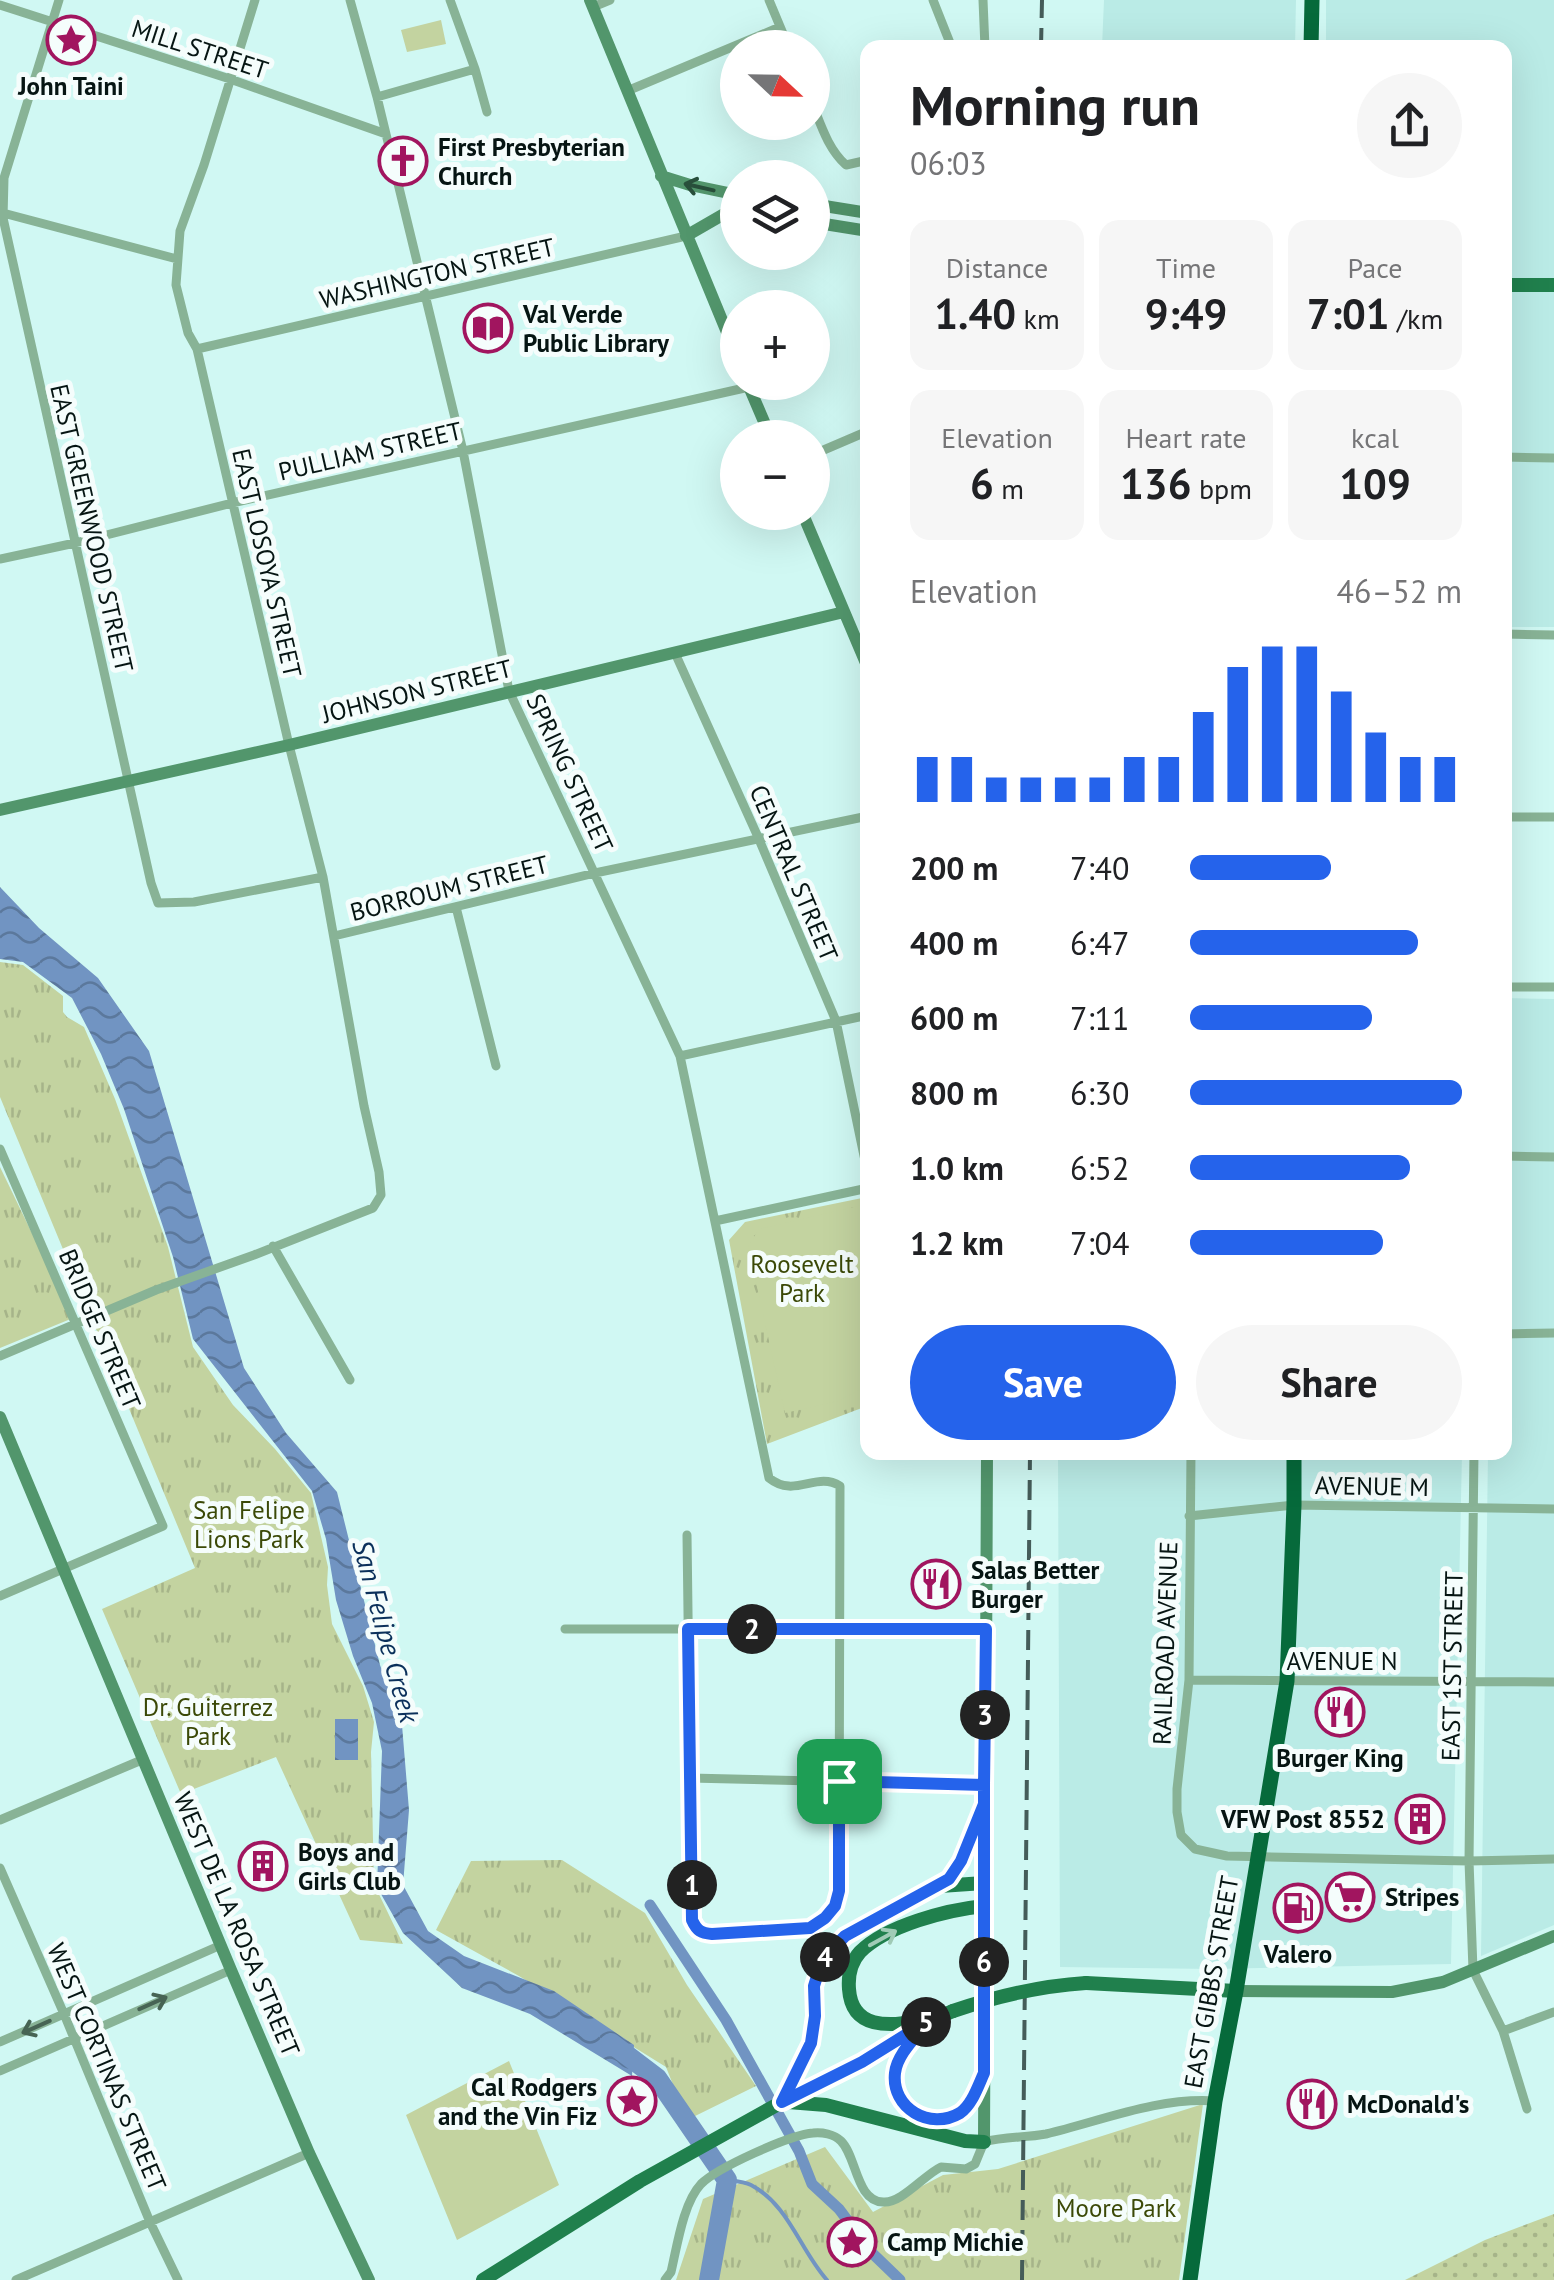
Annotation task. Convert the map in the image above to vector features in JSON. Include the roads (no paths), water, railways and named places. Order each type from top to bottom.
[{"type":"highway","points":[[1311,40],[1312,0]]},
{"type":"highway","name":"EAST GIBBS STREET","points":[[1190,2280],[1215,2101],[1286,1682],[1294,1460]]},
{"type":"main road","points":[[592,4],[720,316]]},
{"type":"main road","points":[[661,176],[720,192]]},
{"type":"main road","points":[[830,207],[860,212]]},
{"type":"main road","points":[[686,236],[720,216]]},
{"type":"main road","points":[[686,236],[720,224]]},
{"type":"main road","points":[[830,225],[860,229]]},
{"type":"main road","points":[[1512,284],[1554,285]]},
{"type":"main road","points":[[810,530],[860,649]]},
{"type":"main road","name":"JOHNSON STREET","points":[[0,810],[844,612]]},
{"type":"main road","name":"WEST DE LA ROSA STREET","points":[[0,1416],[230,1970],[369,2280]]},
{"type":"main road","points":[[782,2102],[826,2105],[953,2138],[984,2142],[987,1460]]},
{"type":"main road","points":[[782,2102],[811,2043],[814,1986],[822,1960],[845,1936],[949,1879],[961,1861],[984,1804]]},
{"type":"main road","points":[[940,1886],[984,1883]]},
{"type":"main road","points":[[928,2021],[886,2025],[869,2021],[854,2010],[848,1980],[852,1965],[858,1954],[876,1941],[920,1919],[984,1906]]},
{"type":"main road","points":[[483,2280],[640,2181],[862,2062],[928,2021],[1002,1994],[1086,1983],[1236,1991],[1392,1992],[1443,1982],[1554,1936]]},
{"type":"main road","points":[[928,2021],[899,2059],[895,2073],[896,2090],[904,2107],[934,2120],[962,2112],[984,2073]]},
{"type":"street","name":"EAST GREENWOOD STREET","points":[[59,0],[4,178],[3,213],[151,883],[158,903],[194,902],[322,878]]},
{"type":"street","name":"EAST LOSOYA STREET","points":[[0,1356],[156,1290],[373,1208],[380,1195],[379,1172],[322,878],[197,349],[188,333],[176,285],[180,231],[255,0]]},
{"type":"street","name":"SPRING STREET","points":[[350,0],[463,450],[509,691],[680,1056],[769,1478],[786,1487],[826,1480],[840,1486],[840,1628]]},
{"type":"street","points":[[450,0],[487,112]]},
{"type":"street","points":[[592,4],[610,0]]},
{"type":"street","points":[[769,0],[781,30]]},
{"type":"street","points":[[932,0],[949,40]]},
{"type":"street","points":[[983,0],[985,40]]},
{"type":"street","name":"MILL STREET","points":[[0,4],[386,134]]},
{"type":"street","points":[[627,91],[780,27]]},
{"type":"street","points":[[376,97],[475,69]]},
{"type":"street","points":[[828,140],[846,165],[860,162]]},
{"type":"street","points":[[3,213],[177,259]]},
{"type":"street","name":"WASHINGTON STREET","points":[[197,349],[686,236]]},
{"type":"street","name":"PULLIAM STREET","points":[[0,558],[720,391]]},
{"type":"street","points":[[830,447],[860,434]]},
{"type":"street","points":[[1512,457],[1554,458]]},
{"type":"street","points":[[1512,634],[1554,635]]},
{"type":"street","name":"CENTRAL STREET","points":[[675,652],[836,1020],[860,1136]]},
{"type":"street","points":[[1512,817],[1554,817]]},
{"type":"street","name":"BORROUM STREET","points":[[334,936],[595,872],[860,818]]},
{"type":"street","points":[[456,908],[496,1066]]},
{"type":"street","points":[[1512,987],[1554,987]]},
{"type":"street","points":[[680,1056],[860,1016]]},
{"type":"street","name":"BRIDGE STREET","points":[[0,1149],[163,1526],[63,1569]]},
{"type":"street","points":[[1512,1156],[1554,1157]]},
{"type":"street","points":[[715,1221],[860,1190]]},
{"type":"street","points":[[273,1246],[350,1380]]},
{"type":"street","points":[[1512,1334],[1554,1333]]},
{"type":"street","name":"RAILROAD AVENUE","points":[[1191,1460],[1189,1680],[1177,1812],[1181,1835],[1194,1849],[1228,1856],[1258,1855]]},
{"type":"street","name":"EAST 1ST STREET","points":[[1474,1460],[1469,1861],[1473,1970],[1503,2031],[1527,2109]]},
{"type":"street","name":"AVENUE M","points":[[1189,1516],[1294,1505],[1554,1509]]},
{"type":"street","points":[[687,1535],[692,1920],[702,1933],[810,1928],[835,1906],[839,1891],[840,1628]]},
{"type":"street","points":[[0,1596],[63,1569]]},
{"type":"street","points":[[565,1629],[986,1629]]},
{"type":"street","name":"AVENUE N","points":[[1189,1680],[1554,1682]]},
{"type":"street","points":[[0,1820],[144,1759]]},
{"type":"street","points":[[690,1778],[984,1785]]},
{"type":"street","points":[[1258,1855],[1554,1860]]},
{"type":"street","name":"WEST CORTINAS STREET","points":[[0,1868],[178,2280]]},
{"type":"street","points":[[0,2042],[221,1945]]},
{"type":"street","points":[[0,2071],[230,1970]]},
{"type":"street","points":[[1503,2031],[1554,2012]]},
{"type":"street","points":[[665,2280],[690,2200],[702,2183],[750,2156],[803,2134],[826,2133],[842,2142],[866,2193],[880,2202],[888,2202],[898,2199],[941,2166],[966,2168],[975,2164],[984,2142],[995,2138],[1040,2135],[1186,2099],[1215,2101]]},
{"type":"street","points":[[16,2280],[309,2153]]},
{"type":"water","points":[[0,887],[39,928],[98,978],[149,1051],[244,1368],[286,1433],[337,1492],[380,1665],[402,1725],[409,1810],[403,1885],[428,1931],[464,1956],[554,1991],[634,2045],[632,2076],[530,2014],[462,1988],[403,1933],[377,1887],[382,1751],[372,1703],[336,1600],[326,1539],[312,1491],[193,1339],[173,1257],[124,1109],[101,1054],[72,998],[23,962],[0,959]]},
{"type":"water","points":[[335,1719],[358,1719],[358,1760],[335,1760]]},
{"type":"waterway","points":[[650,1905],[726,2020],[799,2151],[812,2184],[839,2209],[872,2253],[900,2280]]},
{"type":"waterway","name":"San Felipe Creek","points":[[611,2043],[657,2078],[727,2180],[709,2280]]},
{"type":"waterway","points":[[727,2180],[751,2185],[775,2204],[827,2280]]},
{"type":"railway","points":[[1041,40],[1042,0]]},
{"type":"railway","points":[[1022,2280],[1030,1460]]},
{"type":"place","name":"John Taini","points":[[71,40]]},
{"type":"place","name":"First Presbyterian Church","points":[[403,161]]},
{"type":"place","name":"Val Verde Public Library","points":[[488,328]]},
{"type":"place","name":"Salas Better Burger","points":[[936,1584]]},
{"type":"place","name":"Burger King","points":[[1340,1712]]},
{"type":"place","name":"VFW Post 8552","points":[[1420,1819]]},
{"type":"place","name":"Boys and Girls Club","points":[[263,1866]]},
{"type":"place","name":"Stripes","points":[[1350,1897]]},
{"type":"place","name":"Valero","points":[[1298,1908]]},
{"type":"place","name":"Cal Rodgers and the Vin Fiz","points":[[632,2101]]},
{"type":"place","name":"McDonald's","points":[[1312,2104]]},
{"type":"place","name":"Camp Michie","points":[[852,2242]]},
{"type":"park label","name":"Roosevelt Park","points":[[802,1278]]},
{"type":"park label","name":"San Felipe Lions Park","points":[[249,1524]]},
{"type":"park label","name":"Dr. Guiterrez Park","points":[[208,1722]]},
{"type":"park label","name":"Moore Park","points":[[1116,2208]]}]
